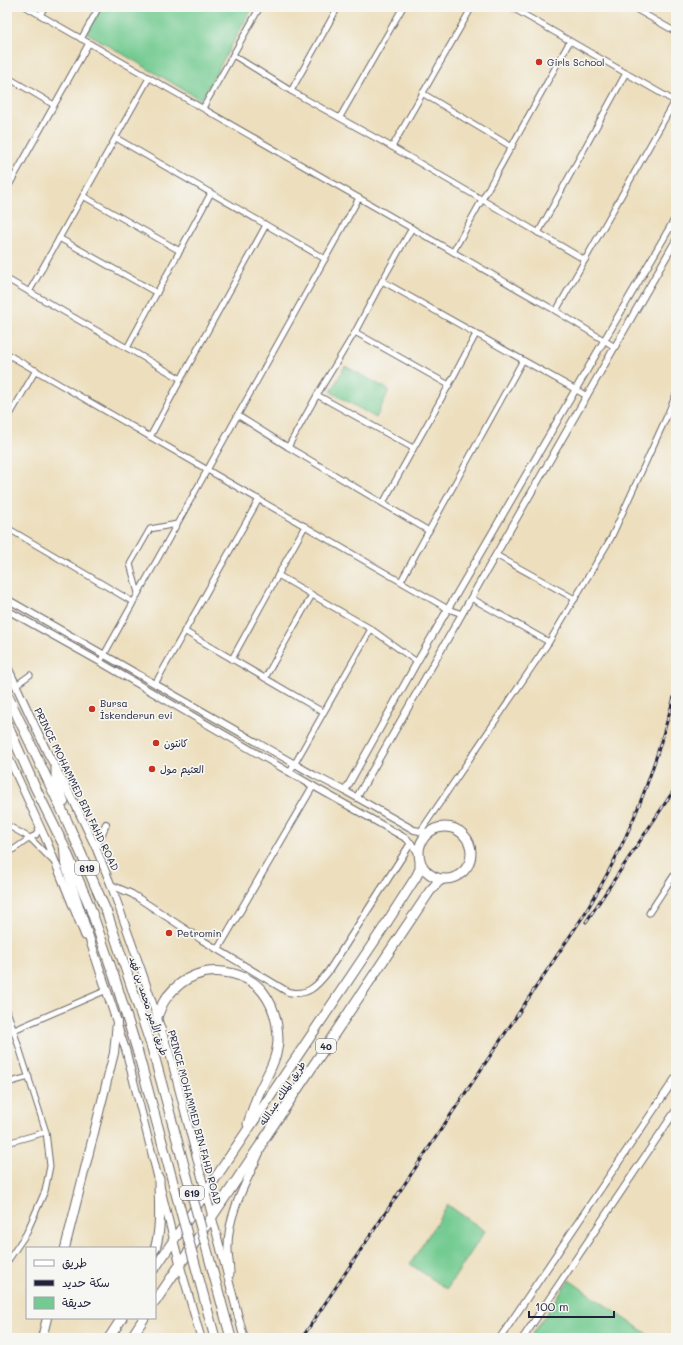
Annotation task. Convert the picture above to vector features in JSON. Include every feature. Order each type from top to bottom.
[{"type":"highway","name":"طريق الأمير محمد بن فهد","points":[[7,694],[67,821],[107,913],[152,1048],[231,1338]]},
{"type":"highway","name":"619","points":[[7,724],[35,787],[64,846],[90,906],[114,976],[138,1053],[215,1338]]},
{"type":"highway","points":[[56,769],[56,781],[65,805],[67,821]]},
{"type":"highway","points":[[441,827],[446,827],[456,830],[464,836],[469,845],[471,855],[466,869],[458,876],[448,879],[433,877],[422,866],[418,852],[424,837],[431,831],[441,827]]},
{"type":"highway","name":"طريق الملك عبدالله","points":[[156,1267],[382,930],[416,877],[420,869],[420,862]]},
{"type":"highway","name":"طريق الملك عبدالله","points":[[156,1301],[430,891],[443,879]]},
{"type":"highway","points":[[157,1017],[167,997],[181,983],[196,975],[216,972],[230,973],[248,980],[262,991],[269,1002],[276,1020],[278,1042],[272,1066],[258,1096],[244,1135]]},
{"type":"highway","points":[[155,1247],[159,1230],[159,1179]]},
{"type":"highway","points":[[109,1338],[121,1319]]},
{"type":"highway","points":[[131,1338],[143,1319]]},
{"type":"main road","name":"PRINCE MOHAMMED BIN FAHD ROAD","points":[[7,666],[56,769],[96,848],[111,885],[170,1055],[244,1338]]},
{"type":"main road","points":[[7,754],[40,826],[107,990]]},
{"type":"main road","points":[[64,846],[65,864],[126,1051],[180,1265],[201,1338]]},
{"type":"main road","points":[[65,1247],[114,1053],[117,1022]]},
{"type":"main road","points":[[231,1288],[228,1249],[231,1222],[268,1132]]},
{"type":"main road","points":[[42,1338],[47,1319]]},
{"type":"street","points":[[26,7],[556,310],[615,347]]},
{"type":"street","points":[[40,15],[45,7]]},
{"type":"street","points":[[81,39],[99,7]]},
{"type":"street","points":[[203,108],[260,7]]},
{"type":"street","points":[[291,91],[338,7]]},
{"type":"street","points":[[340,117],[403,7]]},
{"type":"street","points":[[392,147],[472,7]]},
{"type":"street","points":[[510,7],[676,102],[556,310]]},
{"type":"street","points":[[632,7],[676,32]]},
{"type":"street","points":[[453,252],[570,41]]},
{"type":"street","points":[[7,189],[89,43]]},
{"type":"street","points":[[233,55],[291,91],[340,117],[585,260]]},
{"type":"street","points":[[538,232],[626,73]]},
{"type":"street","points":[[7,77],[54,105]]},
{"type":"street","points":[[29,292],[149,78]]},
{"type":"street","points":[[422,93],[512,147]]},
{"type":"street","points":[[116,138],[324,259]]},
{"type":"street","points":[[127,348],[211,193]]},
{"type":"street","points":[[83,196],[180,251]]},
{"type":"street","points":[[100,662],[359,198]]},
{"type":"street","points":[[345,791],[417,662],[676,218]]},
{"type":"street","points":[[150,436],[266,224]]},
{"type":"street","points":[[288,447],[355,332],[412,228]]},
{"type":"street","points":[[59,238],[157,293]]},
{"type":"street","points":[[357,797],[676,240]]},
{"type":"street","points":[[7,279],[181,379]]},
{"type":"street","points":[[382,281],[587,396]]},
{"type":"street","points":[[355,332],[449,385]]},
{"type":"street","points":[[383,503],[476,334]]},
{"type":"street","points":[[7,354],[448,609],[462,614]]},
{"type":"street","points":[[401,582],[523,360]]},
{"type":"street","points":[[7,420],[36,370]]},
{"type":"street","points":[[420,832],[549,642],[611,538],[676,394]]},
{"type":"street","points":[[317,395],[413,448]]},
{"type":"street","points":[[237,415],[429,531]]},
{"type":"street","points":[[155,684],[258,499]]},
{"type":"street","points":[[138,594],[130,564],[150,529],[177,524]]},
{"type":"street","points":[[7,525],[9,529],[133,602]]},
{"type":"street","points":[[232,659],[305,526]]},
{"type":"street","points":[[496,556],[575,599]]},
{"type":"street","points":[[278,575],[370,629],[417,662]]},
{"type":"street","points":[[265,678],[312,595]]},
{"type":"street","points":[[472,598],[549,642]]},
{"type":"street","points":[[7,599],[295,764],[357,797],[414,830],[420,832],[431,831]]},
{"type":"street","points":[[7,610],[407,839],[418,852]]},
{"type":"street","points":[[290,772],[370,629]]},
{"type":"street","points":[[184,631],[323,712]]},
{"type":"street","points":[[16,685],[30,675]]},
{"type":"street","points":[[218,950],[313,786]]},
{"type":"street","points":[[96,848],[106,824]]},
{"type":"street","points":[[7,825],[30,838],[56,864]]},
{"type":"street","points":[[7,854],[36,835],[40,826]]},
{"type":"street","points":[[111,885],[132,894],[218,950],[288,992],[302,993],[316,987],[328,972],[411,843]]},
{"type":"street","points":[[648,913],[676,872]]},
{"type":"street","points":[[7,1031],[14,1030],[107,990]]},
{"type":"street","points":[[7,1010],[46,1132],[50,1166],[45,1191],[26,1234],[7,1262]]},
{"type":"street","points":[[7,1082],[29,1077]]},
{"type":"street","points":[[500,1338],[676,1077]]},
{"type":"street","points":[[523,1338],[676,1110]]},
{"type":"street","points":[[7,1143],[46,1132]]},
{"type":"green space","points":[[101,7],[253,7],[201,100],[87,33]]},
{"type":"green space","points":[[345,366],[389,390],[376,418],[331,392]]},
{"type":"green space","points":[[448,1205],[485,1231],[447,1289],[410,1264]]},
{"type":"green space","points":[[569,1280],[653,1338],[530,1338]]},
{"type":"railway","points":[[302,1338],[584,915],[605,879],[630,828],[641,800],[676,690]]},
{"type":"railway","points":[[586,922],[676,787]]},
{"type":"place","name":"Girls School","points":[[539,62]]},
{"type":"place","name":"Bursa İskenderun evi","points":[[92,709]]},
{"type":"place","name":"كانتون","points":[[156,743]]},
{"type":"place","name":"العثيم مول","points":[[152,769]]},
{"type":"place","name":"Petromin","points":[[169,933]]}]
